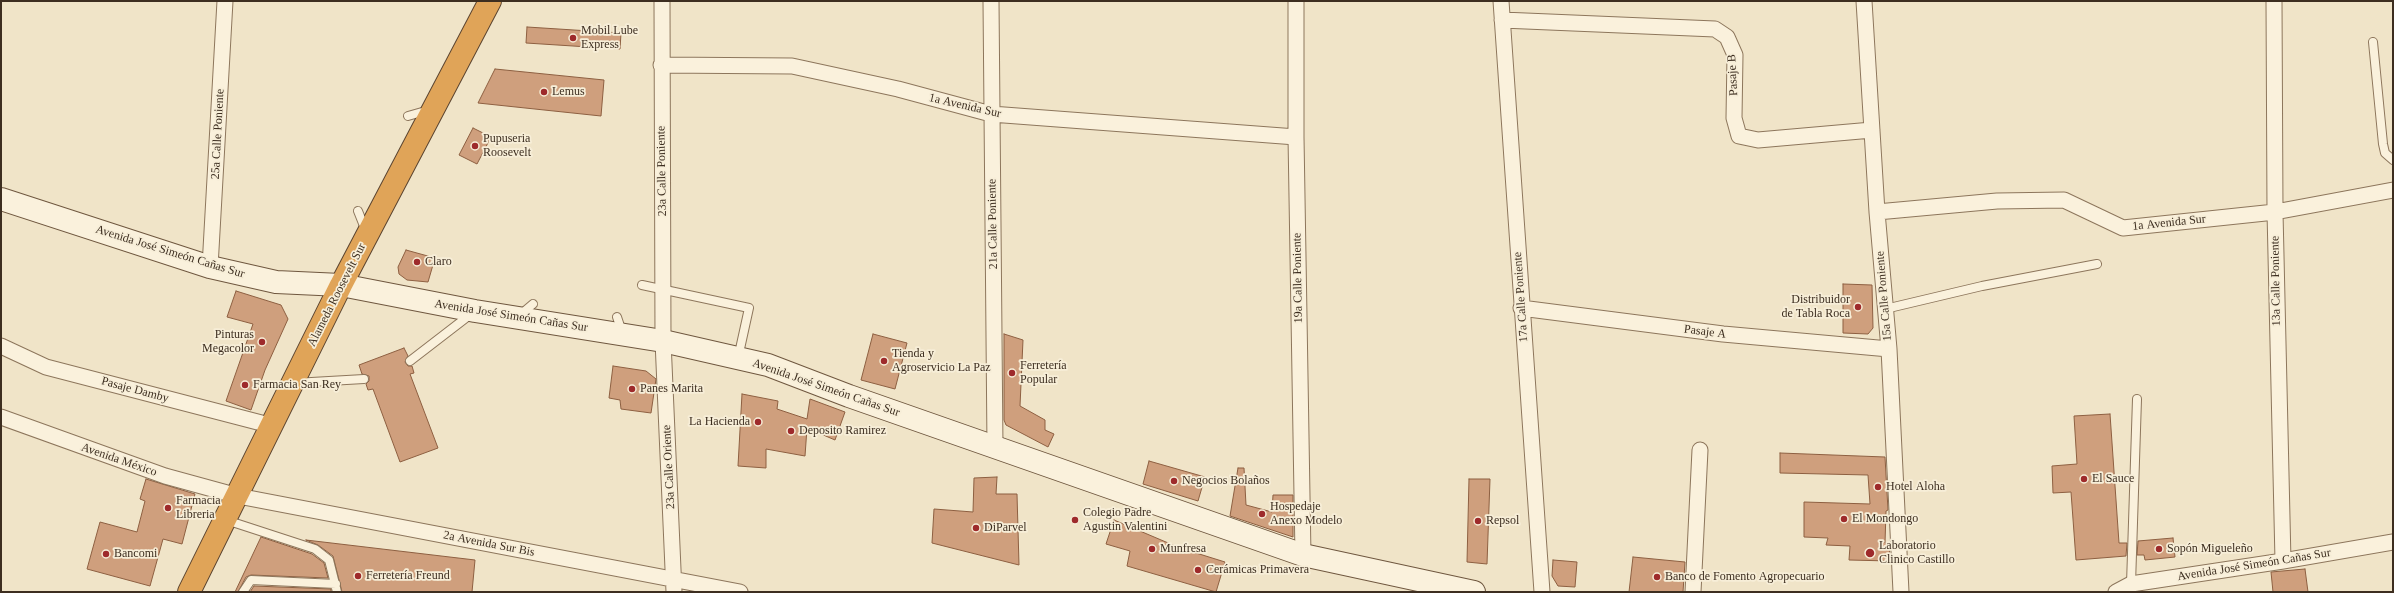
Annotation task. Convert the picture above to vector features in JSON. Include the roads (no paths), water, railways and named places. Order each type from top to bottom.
[{"type":"highway","name":"Alameda Roosevelt Sur","points":[[189,592],[273,426],[341,285],[490,1]]},
{"type":"main road","name":"Avenida José Simeón Cañas Sur","points":[[1,200],[210,267],[276,282],[341,285],[516,318],[620,326],[663,341],[768,366],[1302,556],[1474,592]]},
{"type":"street","name":"25a Calle Poniente","points":[[210,267],[225,1]]},
{"type":"street","name":"23a Calle Poniente","points":[[662,1],[660,65],[663,341]]},
{"type":"street","name":"21a Calle Poniente","points":[[991,1],[991,114],[996,447]]},
{"type":"street","name":"19a Calle Poniente","points":[[1296,1],[1296,137],[1302,556]]},
{"type":"street","name":"17a Calle Poniente","points":[[1501,1],[1521,308],[1542,592]]},
{"type":"street","name":"15a Calle Poniente","points":[[1864,1],[1876,212],[1889,349],[1901,592]]},
{"type":"street","name":"13a Calle Poniente","points":[[2274,1],[2275,212],[2283,561]]},
{"type":"street","name":"Pasaje B","points":[[1502,20],[1715,29],[1727,37],[1735,56],[1734,118],[1739,136],[1758,140],[1872,130]]},
{"type":"street","name":"1a Avenida Sur","points":[[660,65],[792,66],[898,89],[991,114],[1296,137]]},
{"type":"street","name":"1a Avenida Sur","points":[[1876,212],[1997,201],[2064,200],[2123,228],[2275,212],[2393,190]]},
{"type":"street","name":"Pasaje A","points":[[1521,308],[1723,334],[1889,349]]},
{"type":"street","name":"23a Calle Oriente","points":[[663,341],[674,585]]},
{"type":"street","name":"Pasaje Damby","points":[[1,346],[46,367],[273,426]]},
{"type":"street","name":"Avenida México","points":[[1,417],[165,476],[238,496]]},
{"type":"street","points":[[1692,592],[1700,450]]},
{"type":"street","name":"2a Avenida Sur Bis","points":[[238,496],[674,585],[740,592]]},
{"type":"street","name":"Avenida José Simeón Cañas Sur","points":[[2116,592],[2131,584],[2283,561],[2393,542]]},
{"type":"lane","points":[[2373,42],[2382,144],[2385,153],[2393,160]]},
{"type":"lane","points":[[408,116],[434,108]]},
{"type":"lane","points":[[358,211],[367,235]]},
{"type":"lane","points":[[1885,309],[1982,286],[2097,264]]},
{"type":"lane","points":[[642,285],[749,308],[738,358]]},
{"type":"lane","points":[[516,318],[533,304]]},
{"type":"lane","points":[[410,361],[475,311]]},
{"type":"lane","points":[[294,383],[364,379]]},
{"type":"lane","points":[[2131,584],[2137,399]]},
{"type":"lane","points":[[226,520],[315,549],[330,560],[336,588],[251,580],[244,592]]},
{"type":"place","name":"Mobil Lube Express","points":[[573,38]]},
{"type":"place","name":"Lemus","points":[[544,92]]},
{"type":"place","name":"Pupuseria Roosevelt","points":[[475,146]]},
{"type":"place","name":"Claro","points":[[417,262]]},
{"type":"place","name":"Distribuidor de Tabla Roca","points":[[1858,307]]},
{"type":"place","name":"Pinturas Megacolor","points":[[262,342]]},
{"type":"place","name":"Tienda y Agroservicio La Paz","points":[[884,361]]},
{"type":"place","name":"Ferretería Popular","points":[[1012,373]]},
{"type":"place","name":"Farmacia San Rey","points":[[245,385]]},
{"type":"place","name":"Panes Marita","points":[[632,389]]},
{"type":"place","name":"La Hacienda","points":[[758,422]]},
{"type":"place","name":"Deposito Ramirez","points":[[791,431]]},
{"type":"place","name":"El Sauce","points":[[2084,479]]},
{"type":"place","name":"Negocios Bolaños","points":[[1174,481]]},
{"type":"place","name":"Hotel Aloha","points":[[1878,487]]},
{"type":"place","name":"Farmacia Libreria","points":[[168,508]]},
{"type":"place","name":"Hospedaje Anexo Modelo","points":[[1262,514]]},
{"type":"place","name":"El Mondongo","points":[[1844,519]]},
{"type":"place","name":"Colegio Padre Agustin Valentini","points":[[1075,520]]},
{"type":"place","name":"Repsol","points":[[1478,521]]},
{"type":"place","name":"DiParvel","points":[[976,528]]},
{"type":"place","name":"Munfresa","points":[[1152,549]]},
{"type":"place","name":"Sopón Migueleño","points":[[2159,549]]},
{"type":"place","name":"Laboratorio Clinico Castillo","points":[[1870,553]]},
{"type":"place","name":"Bancomi","points":[[106,554]]},
{"type":"place","name":"Cerámicas Primavera","points":[[1198,570]]},
{"type":"place","name":"Ferretería Freund","points":[[358,576]]},
{"type":"place","name":"Banco de Fomento Agropecuario","points":[[1657,577]]}]
